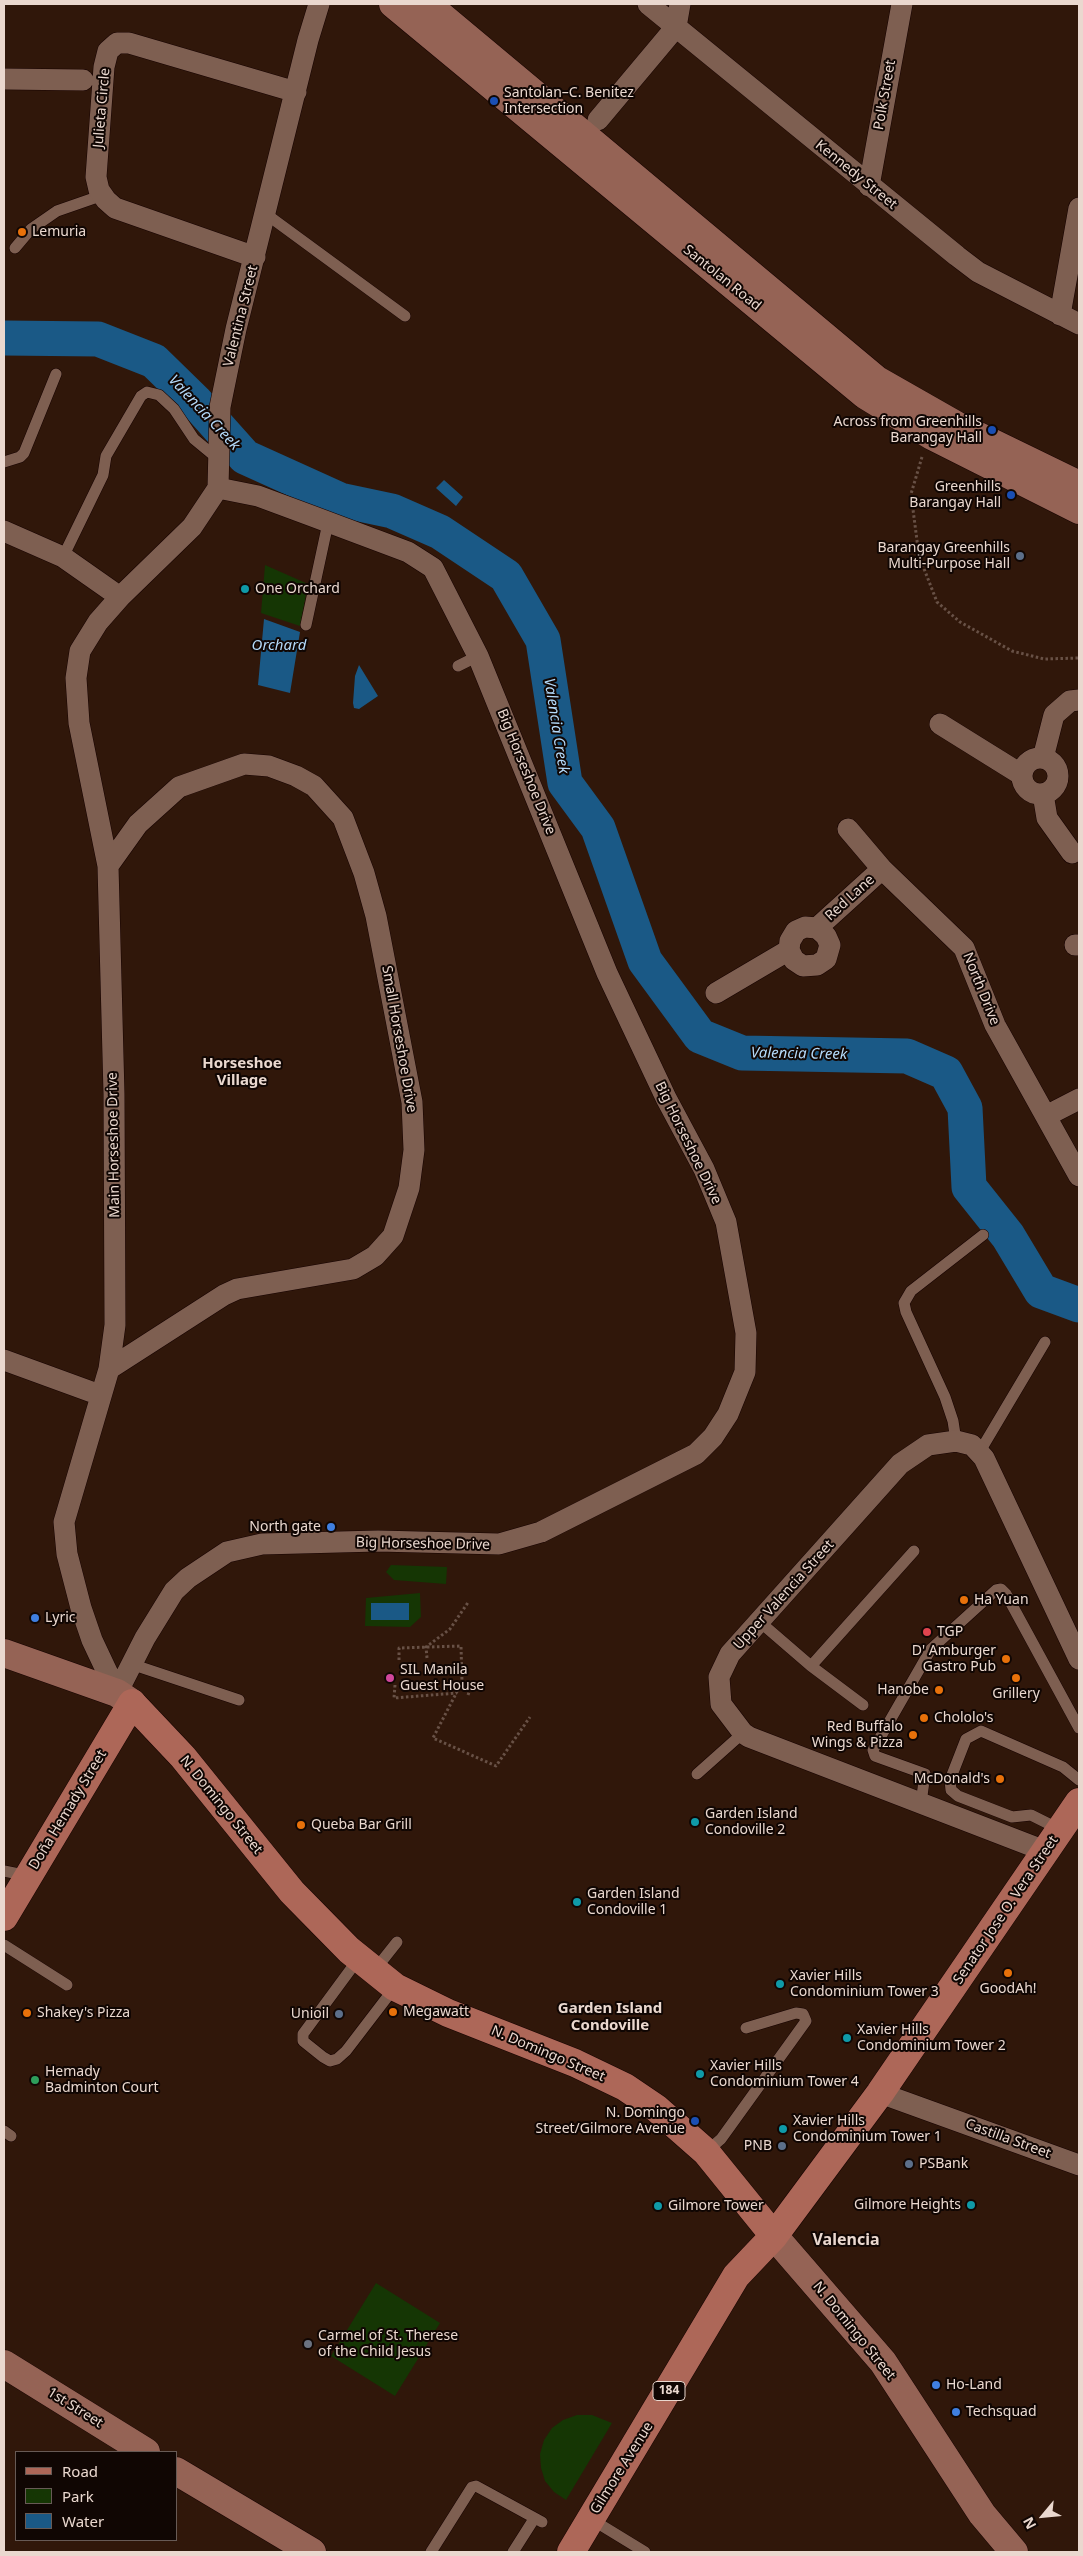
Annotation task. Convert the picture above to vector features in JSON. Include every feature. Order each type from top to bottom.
[{"type":"main road","name":"Santolan Road","points":[[392,4],[719,262],[877,380],[893,391],[956,425],[1079,485]]},
{"type":"main road","name":"Santolan Road","points":[[427,4],[719,262],[865,396],[932,436],[1079,510]]},
{"type":"main road","name":"N. Domingo Street","points":[[4,1653],[125,1698],[183,1757],[292,1892],[376,1972],[448,2013],[575,2063],[625,2087],[656,2108],[706,2152],[774,2236],[883,2362],[982,2514],[1014,2552]]},
{"type":"main road","name":"Doña Hemady Street","points":[[4,1917],[16,1874],[125,1698]]},
{"type":"main road","name":"Senator Jose O. Vera Street","points":[[774,2236],[880,2092],[1079,1802]]},
{"type":"main road","name":"Gilmore Avenue","points":[[571,2552],[736,2276],[774,2236]]},
{"type":"main road","name":"1st Street","points":[[4,2364],[144,2451]]},
{"type":"main road","points":[[178,2472],[312,2552]]},
{"type":"street","name":"Valentina Street","points":[[218,488],[220,407],[236,329],[308,40],[319,4]]},
{"type":"street","name":"Kennedy Street","points":[[648,4],[869,186],[978,272],[1070,319]]},
{"type":"street","points":[[598,120],[676,28],[680,4]]},
{"type":"street","name":"Polk Street","points":[[869,186],[902,4]]},
{"type":"street","name":"Julieta Circle","points":[[103,195],[96,177],[104,67],[108,51],[117,43],[129,43],[296,92]]},
{"type":"street","points":[[4,79],[83,80]]},
{"type":"street","points":[[103,195],[115,208],[255,257]]},
{"type":"street","points":[[1070,319],[1079,208]]},
{"type":"street","points":[[4,531],[63,557],[120,597],[192,527],[218,488]]},
{"type":"street","name":"Big Horseshoe Drive","points":[[125,1698],[131,1664],[174,1592],[188,1578],[227,1552],[262,1544],[378,1541],[499,1544],[541,1532],[696,1454],[713,1437],[728,1414],[745,1372],[746,1333],[726,1222],[704,1169],[666,1098],[607,973],[478,656],[433,568],[408,552],[258,496],[218,488]]},
{"type":"street","name":"Main Horseshoe Drive","points":[[120,597],[98,622],[80,651],[76,678],[79,723],[108,866],[114,1094],[115,1306],[109,1369],[64,1522],[67,1554],[81,1608],[92,1640],[125,1698]]},
{"type":"street","points":[[1043,758],[1054,715],[1070,700],[1079,700]]},
{"type":"street","points":[[940,724],[1022,775]]},
{"type":"street","points":[[1043,758],[1052,763],[1057,771],[1057,781],[1052,790],[1043,794],[1032,793],[1024,785],[1022,775],[1029,762],[1043,758]]},
{"type":"street","name":"Small Horseshoe Drive","points":[[108,866],[138,824],[179,787],[244,764],[269,766],[296,776],[314,786],[342,818],[355,845],[376,916],[412,1102],[414,1150],[409,1188],[393,1236],[374,1256],[353,1269],[231,1292],[109,1369]]},
{"type":"street","points":[[1043,794],[1047,818],[1072,853]]},
{"type":"street","name":"North Drive","points":[[848,829],[882,869],[964,948],[995,1025],[1079,1176]]},
{"type":"street","name":"Red Lane","points":[[817,928],[882,869]]},
{"type":"street","name":"Red Lane","points":[[804,927],[817,928],[826,936],[830,945],[826,958],[817,965],[803,966],[794,960],[789,950],[790,941],[796,932],[804,927]]},
{"type":"street","points":[[716,993],[789,950]]},
{"type":"street","points":[[1046,1116],[1079,1099]]},
{"type":"street","points":[[4,1360],[100,1395]]},
{"type":"street","points":[[956,1441],[972,1445],[984,1458],[1079,1659]]},
{"type":"street","name":"Upper Valencia Street","points":[[956,1441],[928,1445],[900,1464],[730,1654],[719,1677],[721,1704],[743,1733],[772,1748],[922,1803],[1053,1840]]},
{"type":"street","name":"Castilla Street","points":[[880,2092],[1079,2165]]},
{"type":"lane","points":[[15,248],[32,229],[57,211],[103,195]]},
{"type":"lane","points":[[266,214],[405,316]]},
{"type":"lane","points":[[4,462],[20,457],[24,453],[56,374]]},
{"type":"lane","points":[[63,557],[103,475],[106,456],[141,396],[147,392],[159,395],[174,408],[194,439],[218,447]]},
{"type":"lane","points":[[306,625],[313,583],[328,523]]},
{"type":"lane","points":[[458,666],[478,656]]},
{"type":"lane","points":[[956,1441],[953,1421],[945,1396],[906,1312],[904,1303],[911,1291],[983,1235]]},
{"type":"lane","points":[[979,1452],[1044,1342]]},
{"type":"lane","points":[[811,1666],[914,1551]]},
{"type":"lane","points":[[922,1803],[925,1774],[875,1756],[873,1750],[927,1653],[996,1590],[1001,1589],[1006,1594],[1079,1728]]},
{"type":"lane","points":[[760,1622],[811,1666],[864,1705]]},
{"type":"lane","points":[[131,1664],[239,1700]]},
{"type":"lane","points":[[1053,1840],[1031,1815],[1012,1817],[958,1796],[952,1790],[950,1780],[966,1738],[981,1731],[1063,1767],[1079,1780]]},
{"type":"lane","points":[[696,1774],[743,1733]]},
{"type":"lane","points":[[376,1972],[303,2034],[303,2041],[330,2061],[337,2059],[346,2051],[376,1972],[397,1942]]},
{"type":"lane","points":[[4,1945],[67,1985]]},
{"type":"lane","points":[[706,2152],[721,2139],[806,2021],[803,2014],[796,2013],[746,2028]]},
{"type":"lane","points":[[431,2552],[472,2487],[476,2486],[538,2521],[513,2552]]},
{"type":"lane","points":[[591,2519],[645,2552]]},
{"type":"path","points":[[932,436],[916,472],[911,494],[919,556],[937,602],[960,622],[1012,651],[1044,659],[1079,658]]},
{"type":"path","points":[[426,1647],[450,1629],[470,1601]]},
{"type":"path","points":[[399,1660],[399,1648],[461,1646],[462,1682],[458,1693],[433,1738],[496,1766],[530,1717]]},
{"type":"path","points":[[426,1647],[427,1658]]},
{"type":"path","points":[[456,1672],[462,1671]]},
{"type":"path","points":[[462,1682],[480,1686]]},
{"type":"path","points":[[468,1695],[472,1684]]},
{"type":"path","points":[[394,1686],[394,1698],[458,1693]]},
{"type":"green space","points":[[265,565],[308,584],[300,626],[261,613]]},
{"type":"green space","points":[[391,1565],[447,1567],[446,1584],[394,1580],[386,1572]]},
{"type":"green space","points":[[420,1593],[421,1617],[410,1627],[365,1626],[366,1598]]},
{"type":"green space","points":[[376,2283],[440,2323],[395,2396],[331,2356]]},
{"type":"green space","points":[[577,2415],[592,2415],[612,2423],[566,2500],[554,2492],[545,2481],[541,2468],[540,2454],[544,2440],[552,2428],[563,2420]]},
{"type":"water","points":[[444,480],[463,497],[456,506],[436,488]]},
{"type":"water","name":"Orchard","points":[[264,619],[300,632],[290,693],[258,685]]},
{"type":"water","points":[[359,665],[378,696],[359,709],[354,708],[353,703],[355,676]]},
{"type":"water","points":[[371,1603],[409,1603],[409,1620],[371,1620]]},
{"type":"waterway","name":"Valencia Creek","points":[[4,338],[98,339],[154,361],[195,401],[245,457],[340,500],[392,511],[440,532],[506,576],[543,640],[565,783],[598,828],[645,961],[700,1036],[742,1053],[907,1056],[946,1073],[965,1108],[969,1187],[1008,1236],[1041,1291],[1079,1305]]},
{"type":"place","name":"Santolan–C. Benitez Intersection","points":[[494,101]]},
{"type":"place","name":"Lemuria","points":[[22,232]]},
{"type":"place","name":"Across from Greenhills Barangay Hall","points":[[992,430]]},
{"type":"place","name":"Greenhills Barangay Hall","points":[[1011,495]]},
{"type":"place","name":"Barangay Greenhills Multi-Purpose Hall","points":[[1020,556]]},
{"type":"place","name":"One Orchard","points":[[245,589]]},
{"type":"place","name":"North gate","points":[[331,1527]]},
{"type":"place","name":"Ha Yuan","points":[[964,1600]]},
{"type":"place","name":"Lyric","points":[[35,1618]]},
{"type":"place","name":"TGP","points":[[927,1632]]},
{"type":"place","name":"D' Amburger Gastro Pub","points":[[1006,1659]]},
{"type":"place","name":"SIL Manila Guest House","points":[[390,1678]]},
{"type":"place","name":"Grillery","points":[[1016,1678]]},
{"type":"place","name":"Hanobe","points":[[939,1690]]},
{"type":"place","name":"Chololo's","points":[[924,1718]]},
{"type":"place","name":"Red Buffalo Wings & Pizza","points":[[913,1735]]},
{"type":"place","name":"McDonald's","points":[[1000,1779]]},
{"type":"place","name":"Garden Island Condoville 2","points":[[695,1822]]},
{"type":"place","name":"Queba Bar Grill","points":[[301,1825]]},
{"type":"place","name":"Garden Island Condoville 1","points":[[577,1902]]},
{"type":"place","name":"GoodAh!","points":[[1008,1973]]},
{"type":"place","name":"Xavier Hills Condominium Tower 3","points":[[780,1984]]},
{"type":"place","name":"Megawatt","points":[[393,2012]]},
{"type":"place","name":"Shakey's Pizza","points":[[27,2013]]},
{"type":"place","name":"Unioil","points":[[339,2014]]},
{"type":"place","name":"Xavier Hills Condominium Tower 2","points":[[847,2038]]},
{"type":"place","name":"Xavier Hills Condominium Tower 4","points":[[700,2074]]},
{"type":"place","name":"Hemady Badminton Court","points":[[35,2080]]},
{"type":"place","name":"N. Domingo Street/Gilmore Avenue","points":[[695,2121]]},
{"type":"place","name":"Xavier Hills Condominium Tower 1","points":[[783,2129]]},
{"type":"place","name":"PNB","points":[[782,2146]]},
{"type":"place","name":"PSBank","points":[[909,2164]]},
{"type":"place","name":"Gilmore Heights","points":[[971,2205]]},
{"type":"place","name":"Gilmore Tower","points":[[658,2206]]},
{"type":"place","name":"Carmel of St. Therese of the Child Jesus","points":[[308,2344]]},
{"type":"place","name":"Ho-Land","points":[[936,2385]]},
{"type":"place","name":"Techsquad","points":[[956,2412]]},
{"type":"district","name":"Horseshoe Village","points":[[242,1072]]},
{"type":"district","name":"Garden Island Condoville","points":[[610,2018]]},
{"type":"district","name":"Valencia","points":[[846,2240]]}]
